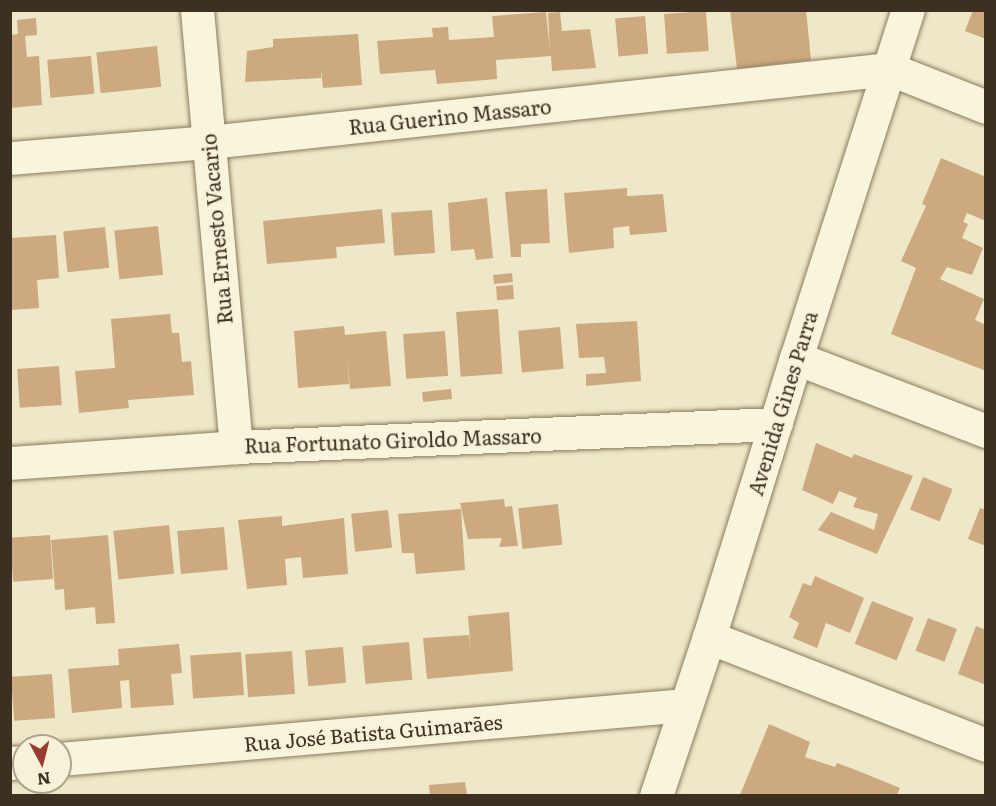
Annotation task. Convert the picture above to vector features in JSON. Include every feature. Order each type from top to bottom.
[{"type":"street","name":"Rua Ernesto Vacario","points":[[197,10],[236,447]]},
{"type":"street","name":"Avenida Gines Parra","points":[[656,795],[710,638],[796,358],[908,10]]},
{"type":"street","name":"Rua Guerino Massaro","points":[[10,158],[209,142],[890,69]]},
{"type":"street","points":[[890,69],[986,107]]},
{"type":"street","points":[[796,358],[986,431]]},
{"type":"street","name":"Rua Fortunato Giroldo Massaro","points":[[10,463],[236,447],[776,424]]},
{"type":"street","points":[[710,638],[986,745]]},
{"type":"street","name":"Rua José Batista Guimarães","points":[[72,758],[686,705]]},
{"type":"building","points":[[730,10],[806,10],[811,60],[737,69]]},
{"type":"building","points":[[973,10],[986,10],[986,39],[965,31]]},
{"type":"building","points":[[706,11],[709,51],[667,54],[664,14]]},
{"type":"building","points":[[546,12],[550,51],[548,13],[560,12],[562,31],[590,29],[596,68],[552,71],[551,56],[496,60],[497,79],[437,84],[435,70],[380,74],[377,41],[433,37],[432,28],[448,27],[449,40],[494,37],[492,16]]},
{"type":"building","points":[[645,16],[648,54],[618,56],[615,19]]},
{"type":"building","points":[[36,18],[37,35],[25,36],[27,57],[39,56],[42,105],[10,108],[10,35],[18,34],[17,20]]},
{"type":"building","points":[[358,34],[362,85],[323,88],[321,70],[321,78],[245,82],[247,51],[273,47],[273,39]]},
{"type":"building","points":[[157,46],[161,87],[101,93],[96,52]]},
{"type":"building","points":[[91,56],[94,94],[50,98],[47,60]]},
{"type":"building","points":[[941,158],[986,177],[986,221],[967,213],[963,222],[968,224],[962,238],[983,248],[972,275],[947,267],[940,279],[984,299],[975,320],[986,325],[986,371],[891,334],[916,268],[901,261],[926,206],[922,204]]},
{"type":"building","points":[[627,188],[627,196],[663,194],[667,232],[630,235],[629,226],[613,228],[614,248],[569,253],[564,193]]},
{"type":"building","points":[[547,189],[550,243],[521,244],[521,257],[511,257],[505,192]]},
{"type":"building","points":[[487,198],[493,258],[476,260],[474,249],[451,251],[448,203]]},
{"type":"building","points":[[382,209],[385,243],[336,247],[337,258],[267,264],[263,221]]},
{"type":"building","points":[[432,210],[435,253],[394,256],[391,213]]},
{"type":"building","points":[[158,226],[163,275],[119,279],[114,231]]},
{"type":"building","points":[[105,227],[109,268],[68,272],[63,231]]},
{"type":"building","points":[[56,235],[59,278],[37,280],[39,308],[10,310],[10,238]]},
{"type":"building","points":[[512,273],[513,282],[494,284],[493,275]]},
{"type":"building","points":[[513,285],[514,299],[497,300],[496,286]]},
{"type":"building","points":[[498,309],[503,374],[461,377],[456,312]]},
{"type":"building","points":[[170,314],[172,333],[179,333],[182,362],[191,361],[194,395],[128,400],[129,408],[79,413],[75,371],[115,368],[111,319]]},
{"type":"building","points":[[637,321],[641,381],[586,386],[586,374],[606,373],[604,357],[579,358],[576,324]]},
{"type":"building","points":[[344,326],[345,335],[386,331],[391,386],[350,389],[347,354],[349,384],[298,388],[294,331]]},
{"type":"building","points":[[560,327],[564,369],[522,373],[518,331]]},
{"type":"building","points":[[445,331],[448,376],[406,379],[403,334]]},
{"type":"building","points":[[59,366],[62,405],[20,408],[17,369]]},
{"type":"building","points":[[451,389],[452,399],[423,402],[422,392]]},
{"type":"building","points":[[816,443],[852,458],[854,454],[913,476],[877,554],[818,530],[831,512],[874,530],[878,514],[853,507],[857,498],[839,491],[833,504],[802,490]]},
{"type":"building","points":[[923,477],[953,489],[940,521],[910,509]]},
{"type":"building","points":[[504,499],[505,507],[512,506],[518,546],[499,547],[502,538],[468,539],[460,503]]},
{"type":"building","points":[[558,504],[562,545],[523,549],[518,508]]},
{"type":"building","points":[[980,508],[986,510],[986,546],[968,539]]},
{"type":"building","points":[[461,509],[465,570],[416,574],[414,553],[402,553],[398,514]]},
{"type":"building","points":[[388,510],[392,548],[355,552],[351,514]]},
{"type":"building","points":[[282,516],[282,526],[344,518],[348,574],[303,578],[301,557],[285,559],[287,585],[247,589],[238,520]]},
{"type":"building","points":[[169,525],[174,574],[118,580],[113,531]]},
{"type":"building","points":[[224,527],[228,570],[181,574],[177,531]]},
{"type":"building","points":[[50,535],[53,579],[13,582],[10,538]]},
{"type":"building","points":[[108,535],[115,623],[96,624],[95,607],[65,610],[64,589],[55,590],[51,540]]},
{"type":"building","points":[[815,576],[864,598],[850,633],[826,623],[817,648],[793,638],[799,623],[789,617],[803,583],[811,586]]},
{"type":"building","points":[[872,601],[914,618],[896,661],[855,644]]},
{"type":"building","points":[[509,612],[513,671],[427,679],[423,638],[469,635],[471,652],[468,616]]},
{"type":"building","points":[[928,618],[957,629],[944,662],[915,651]]},
{"type":"building","points":[[976,626],[986,630],[986,685],[958,674]]},
{"type":"building","points":[[409,642],[412,680],[365,684],[362,646]]},
{"type":"building","points":[[179,644],[182,673],[171,674],[174,705],[131,708],[129,680],[120,681],[122,708],[72,713],[68,669],[119,665],[118,649]]},
{"type":"building","points":[[343,647],[346,683],[308,686],[305,650]]},
{"type":"building","points":[[292,651],[295,694],[248,697],[245,654]]},
{"type":"building","points":[[241,652],[244,695],[193,698],[190,656]]},
{"type":"building","points":[[52,674],[55,718],[14,721],[11,677]]},
{"type":"building","points":[[769,724],[810,742],[805,757],[835,767],[837,763],[900,788],[897,795],[740,795]]},
{"type":"building","points":[[465,782],[467,795],[430,795],[429,785]]}]
